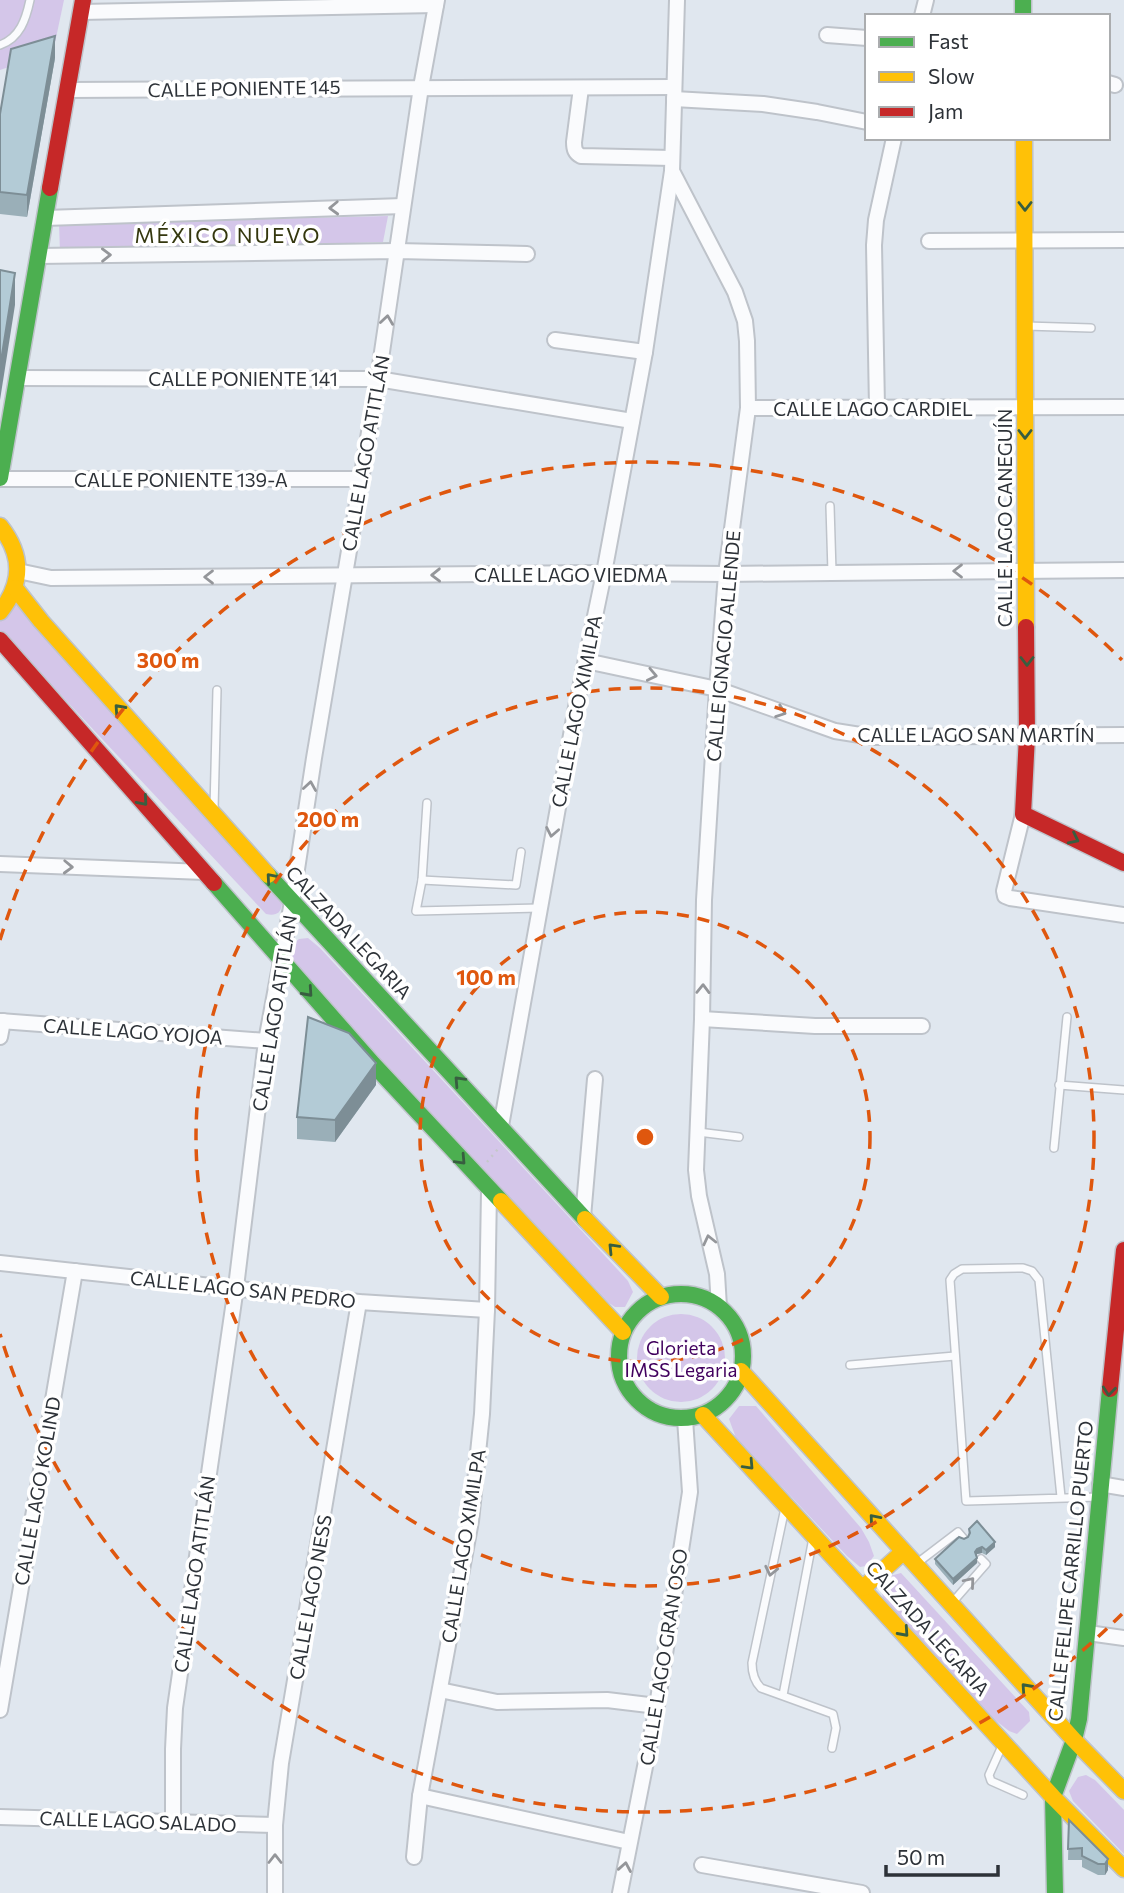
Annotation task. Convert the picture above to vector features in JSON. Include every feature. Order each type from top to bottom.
[{"type":"main road","points":[[0,478],[82,6]]},
{"type":"main road","name":"CALLE LAGO CANEGUÍN","points":[[1023,814],[1027,736],[1024,140]]},
{"type":"main road","points":[[0,526],[11,540],[18,571],[15,588],[0,612]]},
{"type":"main road","name":"CALZADA LEGARIA","points":[[15,588],[41,621],[292,902],[583,1217],[661,1297]]},
{"type":"main road","points":[[0,640],[280,960],[489,1191],[623,1332]]},
{"type":"main road","points":[[1023,814],[1124,863]]},
{"type":"main road","name":"CALLE FELIPE CARRILLO PUERTO","points":[[1055,1893],[1053,1797],[1074,1740],[1079,1718],[1099,1490],[1118,1367],[1124,1250]]},
{"type":"main road","points":[[681,1293],[701,1297],[719,1307],[740,1336],[743,1353],[741,1371],[731,1393],[714,1409],[685,1419],[650,1411],[636,1400],[625,1385],[619,1368],[619,1350],[629,1320],[649,1302],[681,1293]]},
{"type":"main road","name":"CALZADA LEGARIA","points":[[741,1371],[1074,1740],[1120,1783]]},
{"type":"main road","name":"CALZADA LEGARIA","points":[[703,1415],[1053,1797],[1124,1869]]},
{"type":"main road","points":[[863,1588],[903,1552]]},
{"type":"street","name":"CALLE IGNACIO ALLENDE","points":[[677,0],[672,165],[735,292],[747,341],[748,408],[726,574],[717,689],[705,900],[696,1170],[699,1196],[717,1274],[719,1307]]},
{"type":"street","points":[[82,6],[437,3]]},
{"type":"street","name":"CALLE LAGO ATITLÁN","points":[[173,1822],[175,1708],[236,1287],[266,1041],[292,902],[378,379],[421,87],[437,3]]},
{"type":"street","points":[[827,35],[865,38]]},
{"type":"street","name":"CALLE PONIENTE 145","points":[[67,90],[581,88],[674,93],[817,111],[865,122]]},
{"type":"street","points":[[581,88],[574,142],[578,155],[672,165]]},
{"type":"street","points":[[877,407],[874,245],[876,220],[894,140]]},
{"type":"street","name":"CALLE LAGO XIMILPA","points":[[505,1131],[539,908],[645,352],[672,165]]},
{"type":"street","points":[[45,218],[403,206]]},
{"type":"street","points":[[929,241],[1124,240]]},
{"type":"street","points":[[38,256],[397,251],[527,254]]},
{"type":"street","points":[[555,340],[645,352]]},
{"type":"street","name":"CALLE PONIENTE 141","points":[[18,378],[378,379],[632,421]]},
{"type":"street","name":"CALLE LAGO CARDIEL","points":[[748,408],[1124,407]]},
{"type":"street","name":"CALLE PONIENTE 139-A","points":[[0,478],[361,479]]},
{"type":"street","name":"CALLE LAGO VIEDMA","points":[[18,571],[51,578],[1124,570]]},
{"type":"street","name":"CALLE LAGO SAN MARTÍN","points":[[586,661],[717,689],[835,732],[873,737],[1124,735]]},
{"type":"street","name":"CALLE LAGO CANEGUÍN","points":[[1023,814],[1005,896],[1124,915]]},
{"type":"street","points":[[0,864],[204,872]]},
{"type":"street","points":[[702,1019],[815,1026],[922,1026]]},
{"type":"street","points":[[0,1037],[1,1021]]},
{"type":"street","name":"CALLE LAGO YOJOA","points":[[1,1021],[266,1041]]},
{"type":"street","points":[[583,1217],[595,1079]]},
{"type":"street","name":"CALLE LAGO XIMILPA","points":[[414,1857],[420,1796],[471,1521],[482,1414],[489,1191]]},
{"type":"street","name":"CALLE LAGO SAN PEDRO","points":[[0,1263],[359,1302],[487,1310]]},
{"type":"street","name":"CALLE LAGO KOLIND","points":[[0,1710],[3,1674],[75,1271]]},
{"type":"street","name":"CALLE LAGO NESS","points":[[275,1893],[275,1825],[281,1763],[359,1302]]},
{"type":"street","name":"CALLE LAGO GRAN OSO","points":[[620,1893],[657,1706],[690,1492],[685,1419]]},
{"type":"street","points":[[1099,1490],[1124,1488]]},
{"type":"street","points":[[1088,1633],[1124,1638]]},
{"type":"street","points":[[440,1689],[497,1702],[607,1700],[657,1706]]},
{"type":"street","points":[[420,1796],[629,1842]]},
{"type":"street","name":"CALLE LAGO SALADO","points":[[0,1817],[275,1825]]},
{"type":"street","points":[[702,1865],[862,1893]]},
{"type":"lane","points":[[0,45],[16,35],[25,22],[30,0]]},
{"type":"lane","points":[[1025,326],[1091,328]]},
{"type":"lane","points":[[830,506],[832,572]]},
{"type":"lane","points":[[213,813],[217,690]]},
{"type":"lane","points":[[427,803],[422,880],[415,911],[539,908]]},
{"type":"lane","points":[[422,880],[516,885],[521,852]]},
{"type":"lane","points":[[1054,1148],[1068,1017]]},
{"type":"lane","points":[[1059,1085],[1124,1090]]},
{"type":"lane","points":[[698,1132],[739,1138]]},
{"type":"lane","points":[[1061,1497],[1039,1280],[1032,1271],[1023,1268],[962,1269],[954,1273],[950,1280],[966,1501],[1061,1497],[1099,1490]]},
{"type":"lane","points":[[850,1365],[956,1356]]},
{"type":"lane","points":[[786,1504],[752,1672],[761,1688],[833,1714],[836,1728],[832,1748]]},
{"type":"lane","points":[[914,1565],[958,1532],[964,1539]]},
{"type":"lane","points":[[783,1695],[813,1534]]},
{"type":"lane","points":[[951,1605],[986,1564],[982,1559]]},
{"type":"lane","points":[[1004,1743],[989,1775],[991,1781],[1023,1795]]},
{"type":"path","points":[[476,1176],[505,1131]]},
{"type":"green space","points":[[0,0],[64,0],[53,52],[0,70]]},
{"type":"green space","points":[[388,216],[383,242],[60,252],[59,224]]},
{"type":"green space","points":[[17,601],[282,904],[279,912],[266,914],[0,630],[0,619]]},
{"type":"green space","points":[[308,938],[628,1281],[633,1292],[625,1307],[615,1307],[609,1303],[373,1051],[292,958],[293,944],[299,939]]},
{"type":"green space","name":"Glorieta IMSS Legaria","points":[[672,1314],[690,1314],[706,1321],[718,1333],[725,1349],[725,1367],[718,1383],[706,1395],[690,1402],[672,1402],[656,1395],[644,1383],[637,1367],[637,1349],[644,1333],[656,1321]]},
{"type":"green space","points":[[739,1406],[756,1406],[861,1528],[874,1556],[866,1566],[860,1567],[847,1556],[736,1438],[729,1419]]},
{"type":"green space","points":[[901,1573],[1029,1712],[1030,1721],[1017,1734],[995,1720],[883,1601],[881,1582]]},
{"type":"green space","points":[[1086,1775],[1095,1780],[1124,1810],[1124,1854],[1073,1801],[1069,1791],[1078,1777]]},
{"type":"building","points":[[55,36],[27,195],[0,192],[0,114],[11,49]]},
{"type":"building","points":[[0,270],[15,273],[0,367]]},
{"type":"building","points":[[308,1017],[349,1033],[376,1063],[335,1120],[297,1117]]},
{"type":"building","points":[[977,1521],[995,1542],[986,1550],[982,1547],[977,1549],[977,1558],[953,1579],[935,1559],[959,1537],[968,1537],[969,1529]]},
{"type":"building","points":[[1069,1820],[1108,1859],[1105,1864],[1098,1864],[1082,1856],[1082,1848],[1068,1849]]},
{"type":"traffic: fast","points":[[1023,0],[1023,14]]},
{"type":"traffic: fast","points":[[0,478],[50,188]]},
{"type":"traffic: fast","points":[[268,875],[585,1219]]},
{"type":"traffic: fast","points":[[214,883],[373,1064],[501,1201]]},
{"type":"traffic: fast","points":[[681,1294],[705,1299],[725,1312],[738,1332],[743,1356],[738,1380],[725,1400],[705,1413],[681,1418],[657,1413],[637,1400],[624,1380],[619,1356],[624,1332],[637,1312],[657,1299],[681,1294]]},
{"type":"traffic: fast","points":[[1055,1893],[1053,1797],[1079,1719],[1110,1389]]},
{"type":"traffic: slow","points":[[1024,140],[1026,627]]},
{"type":"traffic: slow","points":[[0,526],[13,548],[17,569],[13,590],[0,612]]},
{"type":"traffic: slow","points":[[15,588],[41,621],[268,875]]},
{"type":"traffic: slow","points":[[501,1201],[623,1332]]},
{"type":"traffic: slow","points":[[585,1219],[661,1297]]},
{"type":"traffic: slow","points":[[741,1371],[1074,1740],[1124,1791]]},
{"type":"traffic: slow","points":[[703,1415],[1053,1797],[1124,1869]]},
{"type":"traffic: slow","points":[[863,1588],[903,1552]]},
{"type":"traffic: jam","points":[[50,188],[83,0]]},
{"type":"traffic: jam","points":[[1026,627],[1027,736],[1023,814],[1124,863]]},
{"type":"traffic: jam","points":[[0,640],[214,883]]},
{"type":"traffic: jam","points":[[1110,1389],[1124,1250]]},
{"type":"district","name":"MÉXICO NUEVO","points":[[228,234]]}]
